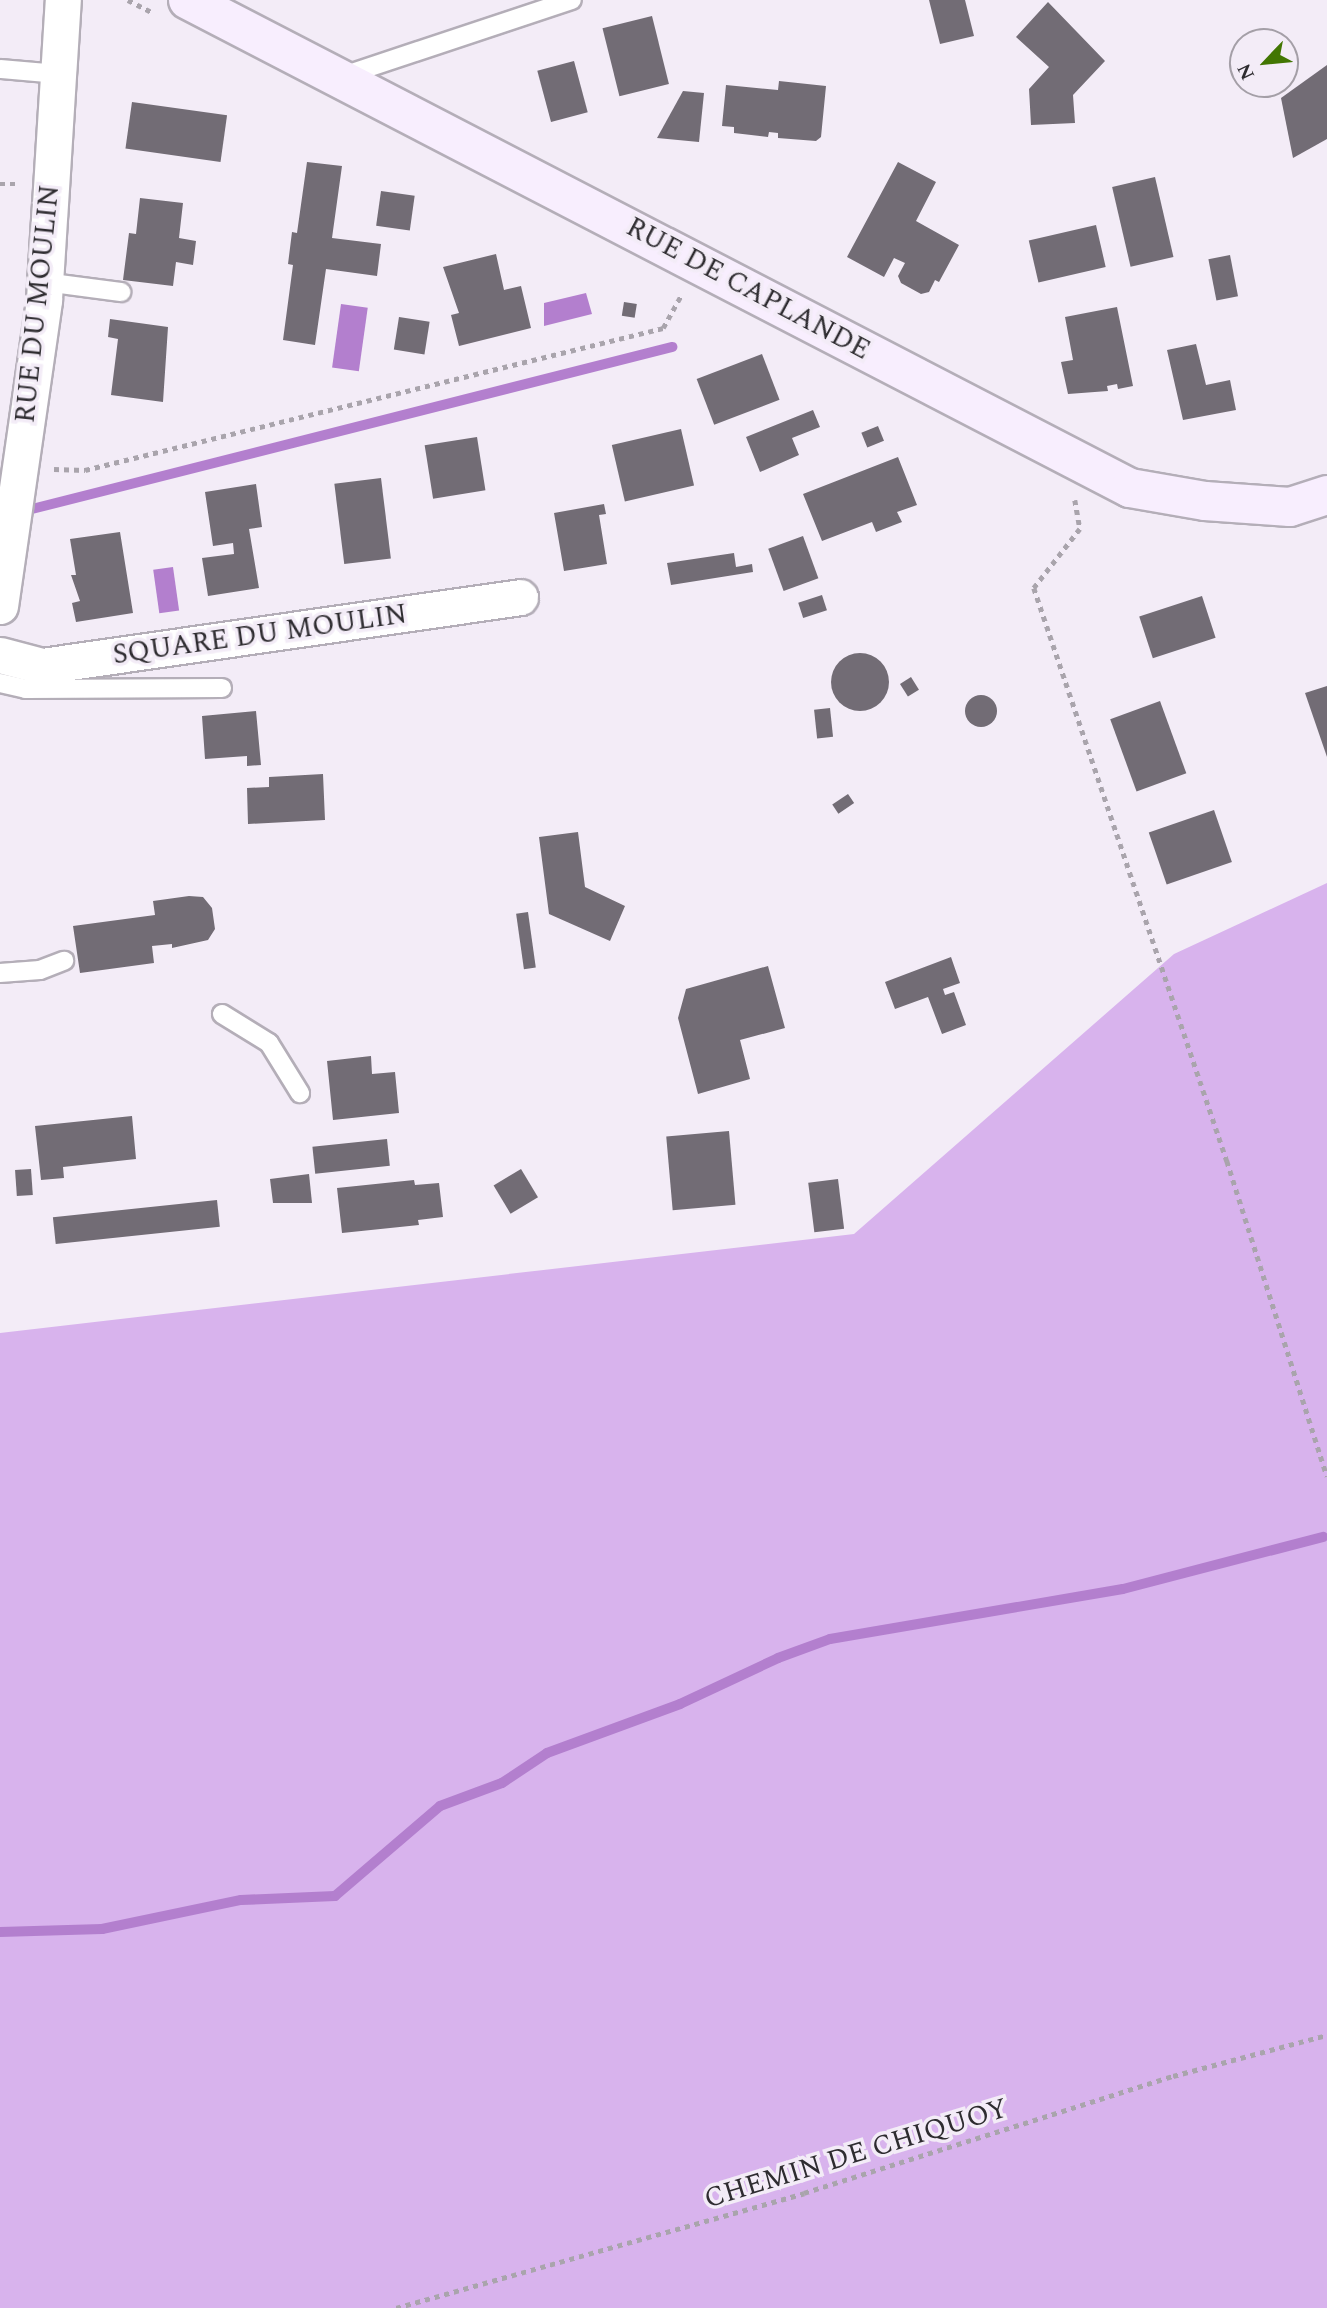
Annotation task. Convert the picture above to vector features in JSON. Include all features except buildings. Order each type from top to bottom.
[{"type":"main road","name":"RUE DE CAPLANDE","points":[[176,9],[335,79],[698,261],[1130,488],[1205,501],[1290,507],[1327,495]]},
{"type":"street","name":"RUE DU MOULIN","points":[[2,587],[45,282],[63,0]]},
{"type":"street","name":"SQUARE DU MOULIN","points":[[0,655],[42,666],[520,597]]},
{"type":"lane","points":[[335,79],[572,0]]},
{"type":"lane","points":[[0,69],[58,74]]},
{"type":"lane","points":[[45,282],[121,292]]},
{"type":"lane","points":[[0,683],[26,689],[222,688]]},
{"type":"lane","points":[[0,973],[40,971],[64,961]]},
{"type":"lane","points":[[222,1014],[269,1043],[300,1093]]},
{"type":"path","points":[[128,0],[176,9]]},
{"type":"path","points":[[50,469],[85,470],[663,328],[698,261]]},
{"type":"path","points":[[1073,489],[1080,529],[1034,588],[1227,1161],[1327,1477]]},
{"type":"path","name":"CHEMIN DE CHIQUOY","points":[[396,2308],[804,2193],[1173,2076],[1327,2035]]},
{"type":"shaded area","points":[[586,293],[592,314],[544,326],[544,303]]},
{"type":"shaded area","points":[[341,304],[368,308],[359,371],[332,367]]},
{"type":"shaded area","points":[[173,567],[179,611],[159,613],[153,570]]},
{"type":"shaded area","points":[[1327,883],[1327,2308],[0,2308],[0,1333],[854,1234],[1174,954]]},
{"type":"waterway","points":[[20,512],[672,347]]},
{"type":"waterway","points":[[0,1932],[102,1929],[241,1900],[335,1896],[440,1806],[502,1783],[547,1753],[680,1704],[778,1658],[830,1639],[1123,1589],[1323,1537]]}]
